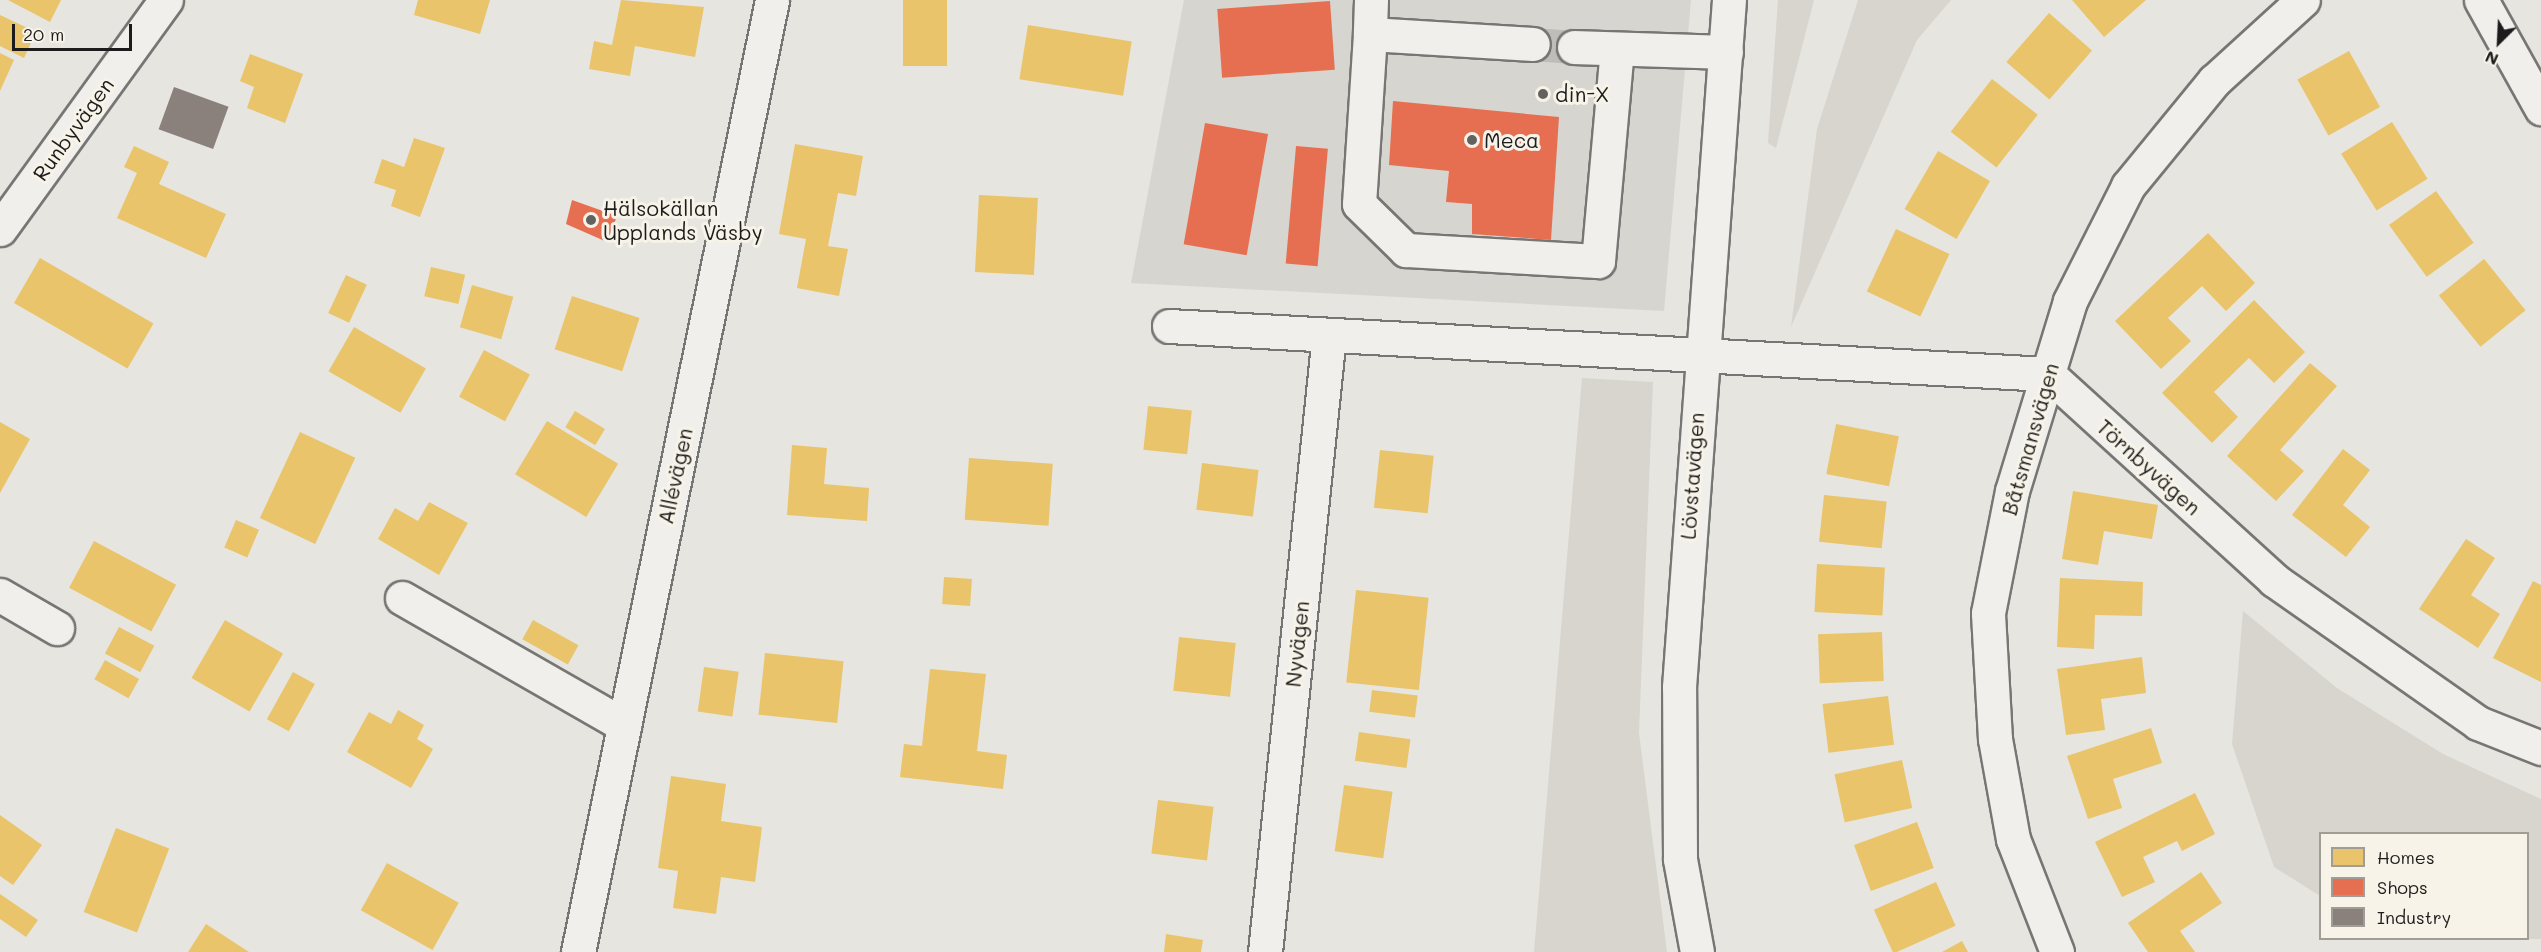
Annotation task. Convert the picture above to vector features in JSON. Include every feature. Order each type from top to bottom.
[{"type":"street","name":"Runbyvägen","points":[[0,229],[166,0]]},
{"type":"street","name":"Allévägen","points":[[578,952],[772,0]]},
{"type":"street","points":[[1371,0],[1359,204],[1406,250],[1598,261],[1617,50]]},
{"type":"street","name":"Lövstavägen","points":[[1697,952],[1680,859],[1679,687],[1700,354],[1729,0]]},
{"type":"street","name":"Båtsmansvägen","points":[[2057,952],[2013,838],[1995,739],[1988,613],[2012,491],[2070,301],[2128,186],[2214,81],[2303,0]]},
{"type":"street","points":[[2481,0],[2541,108]]},
{"type":"street","points":[[1370,33],[1533,44]]},
{"type":"street","points":[[1574,47],[1726,52]]},
{"type":"street","points":[[1169,326],[2048,375]]},
{"type":"street","name":"Nyvägen","points":[[1265,952],[1329,335]]},
{"type":"street","name":"Törnbyvägen","points":[[2048,375],[2274,580],[2478,723],[2541,748]]},
{"type":"street","points":[[0,594],[57,628]]},
{"type":"street","points":[[402,598],[624,725]]},
{"type":"shaded area","points":[[1184,0],[1691,0],[1664,311],[1131,283]]},
{"type":"shaded area","points":[[1778,0],[1814,0],[1776,148],[1768,143]]},
{"type":"shaded area","points":[[1858,0],[1951,0],[1917,40],[1791,327],[1817,129]]},
{"type":"shaded area","points":[[1582,378],[1653,382],[1639,733],[1667,952],[1534,952]]},
{"type":"shaded area","points":[[2243,611],[2337,688],[2443,754],[2541,799],[2541,939],[2529,939],[2529,832],[2319,832],[2319,895],[2274,867],[2232,744]]},
{"type":"building: Homes","points":[[8,0],[61,0],[50,22]]},
{"type":"building: Homes","points":[[418,0],[490,0],[480,34],[414,15]]},
{"type":"building: Homes","points":[[621,0],[704,7],[695,57],[635,46],[630,76],[589,69],[594,41],[612,45]]},
{"type":"building: Homes","points":[[903,0],[947,0],[947,66],[903,66]]},
{"type":"building: Homes","points":[[2072,0],[2146,0],[2104,37]]},
{"type":"building: Homes","points":[[2049,13],[2092,50],[2049,99],[2006,62]]},
{"type":"building: Homes","points":[[0,15],[36,32],[24,58],[0,46]]},
{"type":"building: Homes","points":[[1028,25],[1132,41],[1123,96],[1019,79]]},
{"type":"building: Homes","points":[[2349,51],[2380,107],[2328,136],[2297,80]]},
{"type":"building: Homes","points":[[0,53],[14,60],[0,91]]},
{"type":"building: Homes","points":[[250,54],[303,74],[285,123],[247,108],[254,87],[240,81]]},
{"type":"building: Homes","points":[[1992,79],[2038,115],[1996,168],[1951,132]]},
{"type":"building: Homes","points":[[2392,122],[2428,179],[2377,211],[2341,154]]},
{"type":"building: Homes","points":[[414,138],[445,148],[420,217],[391,206],[396,190],[374,183],[382,159],[404,167]]},
{"type":"building: Homes","points":[[795,144],[863,156],[856,196],[838,193],[828,246],[848,249],[839,296],[797,288],[806,239],[779,234]]},
{"type":"building: Homes","points":[[134,146],[169,162],[159,184],[226,214],[206,258],[117,218],[137,173],[124,167]]},
{"type":"building: Homes","points":[[1938,151],[1990,181],[1956,239],[1904,209]]},
{"type":"building: Homes","points":[[2436,191],[2474,243],[2427,277],[2389,225]]},
{"type":"building: Homes","points":[[979,195],[1038,198],[1034,275],[975,272]]},
{"type":"building: Homes","points":[[1896,229],[1949,254],[1920,316],[1867,292]]},
{"type":"building: Homes","points":[[2208,233],[2255,283],[2226,311],[2202,286],[2168,318],[2191,341],[2161,369],[2115,321]]},
{"type":"building: Homes","points":[[40,258],[153,324],[127,369],[14,303]]},
{"type":"building: Homes","points":[[2484,259],[2526,310],[2480,347],[2439,296]]},
{"type":"building: Homes","points":[[431,267],[465,275],[458,304],[424,296]]},
{"type":"building: Homes","points":[[346,275],[367,285],[349,323],[328,313]]},
{"type":"building: Homes","points":[[472,285],[513,297],[501,339],[460,327]]},
{"type":"building: Homes","points":[[572,296],[640,318],[622,371],[555,349]]},
{"type":"building: Homes","points":[[2254,300],[2305,352],[2274,383],[2249,358],[2214,392],[2238,417],[2212,443],[2162,393]]},
{"type":"building: Homes","points":[[354,327],[426,368],[400,413],[328,371]]},
{"type":"building: Homes","points":[[484,350],[530,374],[505,421],[459,397]]},
{"type":"building: Homes","points":[[2310,363],[2337,386],[2280,450],[2304,471],[2276,501],[2227,456]]},
{"type":"building: Homes","points":[[1148,406],[1192,411],[1187,454],[1143,450]]},
{"type":"building: Homes","points":[[575,411],[605,429],[595,445],[565,427]]},
{"type":"building: Homes","points":[[547,421],[618,464],[586,517],[515,474]]},
{"type":"building: Homes","points":[[0,422],[30,439],[0,493]]},
{"type":"building: Homes","points":[[1836,424],[1899,436],[1889,486],[1826,474]]},
{"type":"building: Homes","points":[[300,432],[355,458],[315,544],[260,518]]},
{"type":"building: Homes","points":[[792,445],[827,448],[824,484],[869,488],[867,521],[787,515]]},
{"type":"building: Homes","points":[[2343,449],[2370,470],[2343,505],[2370,527],[2346,557],[2292,515]]},
{"type":"building: Homes","points":[[1380,450],[1434,456],[1428,513],[1374,508]]},
{"type":"building: Homes","points":[[969,458],[1053,464],[1048,526],[965,520]]},
{"type":"building: Homes","points":[[1202,463],[1259,470],[1253,517],[1196,510]]},
{"type":"building: Homes","points":[[2073,491],[2158,505],[2152,539],[2104,531],[2098,565],[2062,559]]},
{"type":"building: Homes","points":[[1824,495],[1887,502],[1882,548],[1819,542]]},
{"type":"building: Homes","points":[[429,502],[468,523],[439,575],[378,539],[395,508],[418,521]]},
{"type":"building: Homes","points":[[236,520],[259,530],[247,557],[224,548]]},
{"type":"building: Homes","points":[[2466,539],[2495,558],[2471,595],[2500,614],[2478,648],[2419,609]]},
{"type":"building: Homes","points":[[94,541],[176,585],[151,631],[69,588]]},
{"type":"building: Homes","points":[[1817,564],[1885,568],[1882,615],[1814,612]]},
{"type":"building: Homes","points":[[944,577],[972,579],[970,606],[942,604]]},
{"type":"building: Homes","points":[[2060,578],[2143,582],[2142,616],[2095,615],[2094,649],[2057,647]]},
{"type":"building: Homes","points":[[2533,581],[2541,585],[2541,682],[2493,658]]},
{"type":"building: Homes","points":[[1356,590],[1429,598],[1419,690],[1346,682]]},
{"type":"building: Homes","points":[[225,620],[283,654],[250,712],[192,678]]},
{"type":"building: Homes","points":[[533,620],[578,645],[568,664],[522,639]]},
{"type":"building: Homes","points":[[119,627],[154,646],[140,672],[105,653]]},
{"type":"building: Homes","points":[[1882,632],[1884,681],[1820,683],[1818,634]]},
{"type":"building: Homes","points":[[1179,637],[1236,643],[1230,697],[1173,691]]},
{"type":"building: Homes","points":[[765,653],[844,661],[837,723],[759,715]]},
{"type":"building: Homes","points":[[2142,657],[2146,693],[2101,699],[2105,730],[2066,735],[2057,669]]},
{"type":"building: Homes","points":[[105,660],[139,679],[128,698],[94,679]]},
{"type":"building: Homes","points":[[704,667],[739,672],[732,716],[698,712]]},
{"type":"building: Homes","points":[[930,669],[986,674],[977,751],[1007,755],[1003,789],[900,777],[904,744],[922,746]]},
{"type":"building: Homes","points":[[293,672],[315,684],[289,731],[267,719]]},
{"type":"building: Homes","points":[[1372,690],[1418,696],[1415,717],[1369,712]]},
{"type":"building: Homes","points":[[1888,696],[1894,745],[1828,753],[1822,704]]},
{"type":"building: Homes","points":[[398,710],[424,725],[417,739],[433,749],[411,788],[347,752],[369,712],[391,724]]},
{"type":"building: Homes","points":[[2151,728],[2162,763],[2113,779],[2122,808],[2088,819],[2067,756]]},
{"type":"building: Homes","points":[[1359,732],[1410,739],[1406,768],[1355,761]]},
{"type":"building: Homes","points":[[1902,760],[1912,808],[1845,822],[1835,774]]},
{"type":"building: Homes","points":[[671,776],[726,784],[721,821],[762,827],[755,882],[721,877],[716,914],[673,908],[678,871],[658,868]]},
{"type":"building: Homes","points":[[1344,785],[1393,792],[1383,858],[1335,851]]},
{"type":"building: Homes","points":[[2195,793],[2215,834],[2182,851],[2177,841],[2143,857],[2155,882],[2122,897],[2095,842]]},
{"type":"building: Homes","points":[[1158,800],[1214,807],[1207,860],[1151,854]]},
{"type":"building: Homes","points":[[0,815],[42,845],[13,885],[0,876]]},
{"type":"building: Homes","points":[[1917,822],[1934,868],[1871,891],[1854,845]]},
{"type":"building: Homes","points":[[116,828],[169,848],[137,932],[84,912]]},
{"type":"building: Homes","points":[[387,863],[459,903],[433,950],[361,910]]},
{"type":"building: Homes","points":[[2201,872],[2222,903],[2180,931],[2195,952],[2148,952],[2128,923]]},
{"type":"building: Homes","points":[[1936,882],[1956,926],[1893,952],[1874,910]]},
{"type":"building: Homes","points":[[0,894],[38,920],[26,937],[0,919]]},
{"type":"building: Homes","points":[[206,924],[249,952],[188,952]]},
{"type":"building: Homes","points":[[1166,934],[1203,940],[1201,952],[1164,952]]},
{"type":"building: Homes","points":[[1962,941],[1968,952],[1942,952]]},
{"type":"building: Shops","points":[[1330,1],[1335,70],[1222,78],[1217,9]]},
{"type":"building: Shops","points":[[1393,101],[1559,117],[1551,240],[1472,234],[1472,204],[1446,202],[1449,171],[1389,165]]},
{"type":"building: Shops","points":[[1205,123],[1268,134],[1247,255],[1184,244]]},
{"type":"building: Shops","points":[[1296,146],[1328,149],[1318,266],[1286,264]]},
{"type":"building: Shops","name":"Hälsokällan Upplands Väsby","points":[[572,200],[617,216],[607,242],[566,224]]},
{"type":"building: Industry","points":[[174,87],[229,107],[213,149],[159,129]]},
{"type":"tunnel","points":[[1533,44],[1574,47]]},
{"type":"place","name":"din-X","points":[[1543,94]]},
{"type":"place","name":"Meca","points":[[1472,140]]},
{"type":"place","name":"Hälsokällan Upplands Väsby","points":[[591,220]]}]
